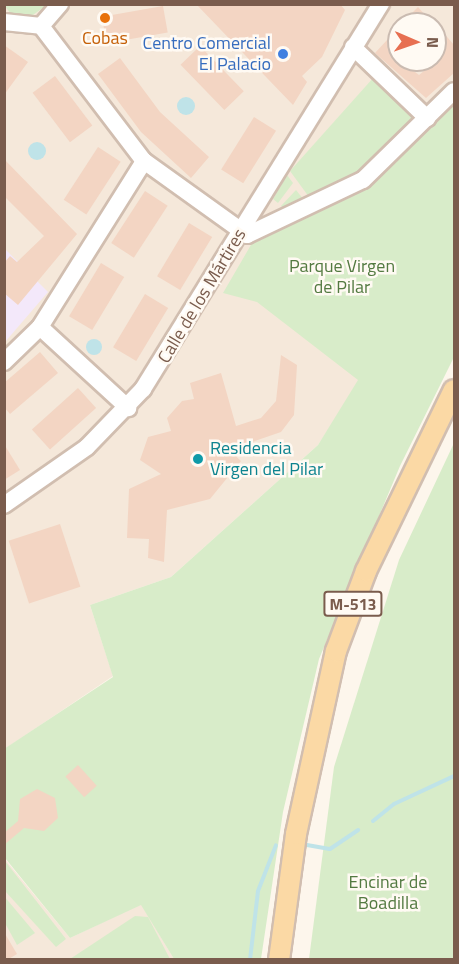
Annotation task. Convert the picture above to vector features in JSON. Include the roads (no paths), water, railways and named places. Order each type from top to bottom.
[{"type":"main road","name":"M-513","points":[[279,960],[298,823],[336,651],[371,561],[454,390]]},
{"type":"street","points":[[6,24],[41,26],[64,6]]},
{"type":"street","name":"Calle de los Mártires","points":[[4,505],[87,447],[128,408],[240,233],[379,6]]},
{"type":"street","points":[[41,26],[144,161],[240,233],[260,233],[363,180],[454,91]]},
{"type":"street","points":[[353,47],[427,118]]},
{"type":"street","points":[[4,362],[40,327],[144,161]]},
{"type":"street","points":[[40,327],[128,408]]},
{"type":"water","points":[[182,97],[190,97],[195,102],[193,113],[182,115],[177,110],[177,102]]},
{"type":"water","points":[[37,142],[45,147],[46,151],[41,159],[37,160],[29,155],[28,151],[33,143]]},
{"type":"water","points":[[94,339],[102,347],[94,355],[86,347]]},
{"type":"waterway","points":[[373,821],[394,804],[454,776]]},
{"type":"waterway","points":[[307,845],[330,849],[358,830]]},
{"type":"waterway","points":[[250,960],[258,891],[276,845]]},
{"type":"place","name":"Cobas","points":[[105,18]]},
{"type":"place","name":"Centro Comercial El Palacio","points":[[283,54]]},
{"type":"place","name":"Residencia Virgen del Pilar","points":[[198,459]]},
{"type":"park label","name":"Parque Virgen de Pilar","points":[[342,277]]},
{"type":"park label","name":"Encinar de Boadilla","points":[[388,893]]}]
